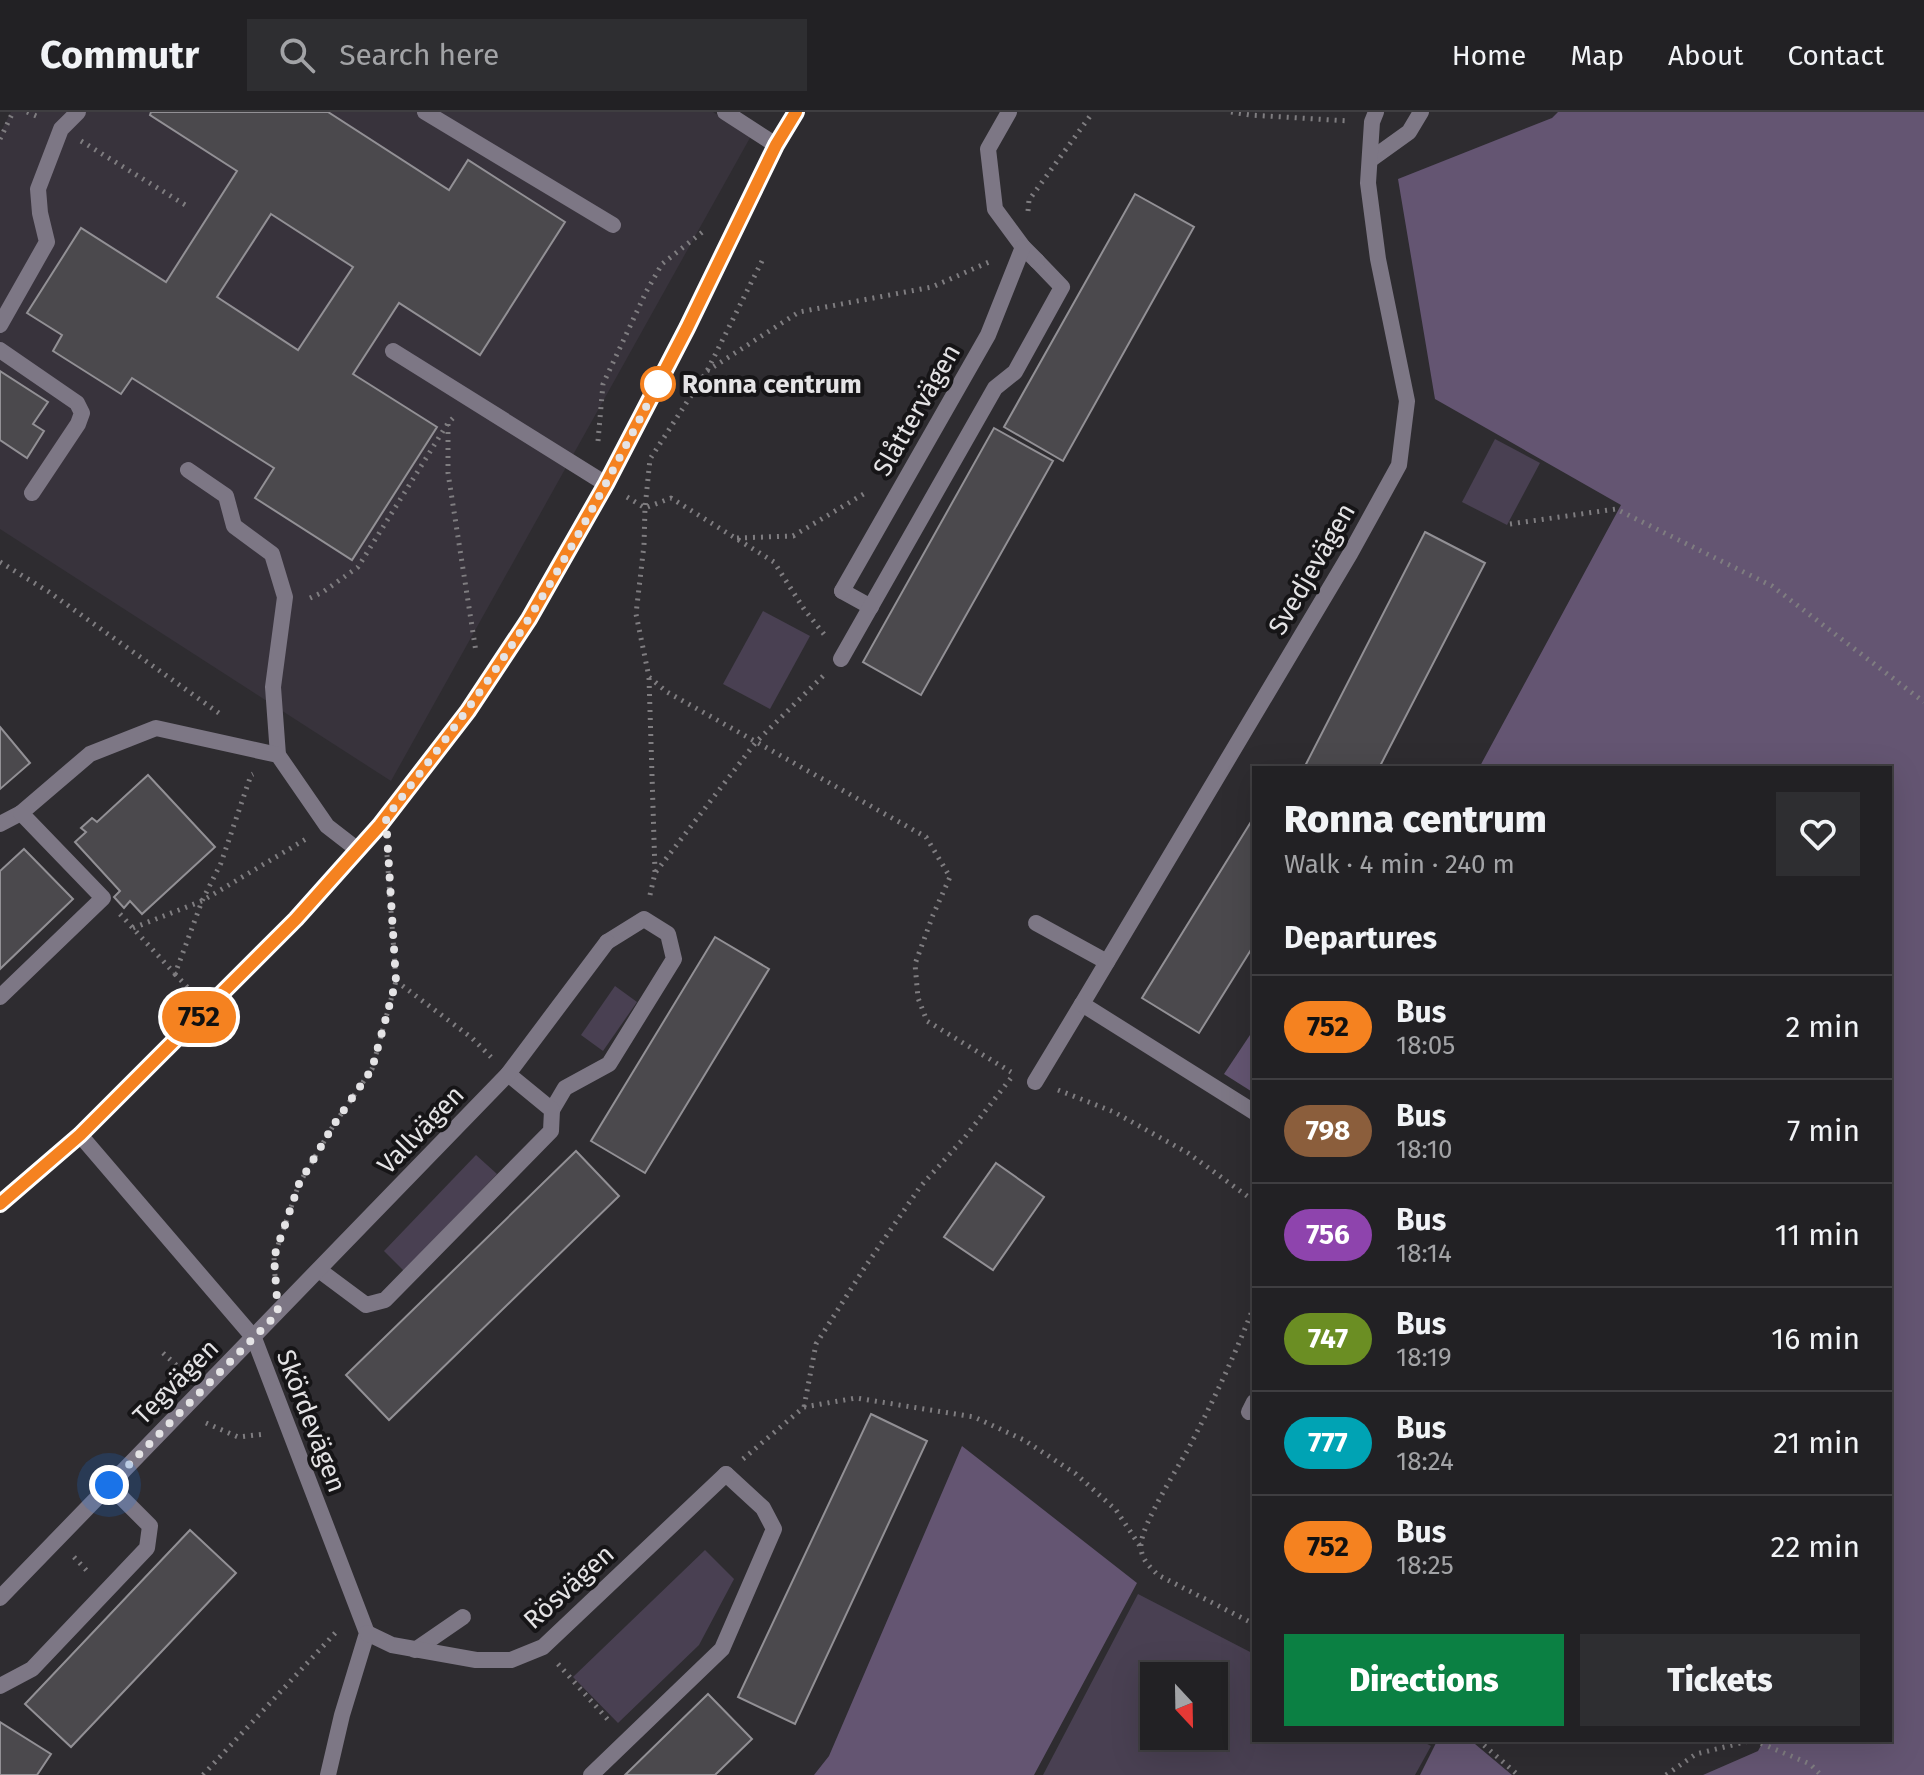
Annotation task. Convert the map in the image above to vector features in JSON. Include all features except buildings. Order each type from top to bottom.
[{"type":"street","points":[[0,325],[47,242],[38,189],[61,129],[78,112]]},
{"type":"street","points":[[425,112],[613,225]]},
{"type":"street","points":[[725,112],[776,145]]},
{"type":"street","points":[[0,1204],[80,1135],[296,919],[386,818],[468,711],[529,619],[606,484],[687,328],[776,145],[796,112]]},
{"type":"street","points":[[841,659],[995,388],[1015,372],[1062,287],[1023,247],[995,209],[988,149],[1009,112]]},
{"type":"street","points":[[1370,160],[1409,132],[1421,112]]},
{"type":"street","name":"Svedjevägen","points":[[1035,1082],[1342,568],[1399,465],[1407,401],[1378,259],[1368,183],[1374,117]]},
{"type":"street","name":"Slåttervägen","points":[[871,607],[842,591],[988,335],[1023,247]]},
{"type":"street","points":[[0,350],[77,403],[82,413],[78,424],[32,493]]},
{"type":"street","points":[[393,351],[606,484]]},
{"type":"street","points":[[188,470],[226,496],[234,526],[272,554],[285,597],[273,687],[278,755],[327,826],[358,850]]},
{"type":"street","points":[[0,824],[21,813],[90,754],[156,728],[278,755]]},
{"type":"street","points":[[0,997],[103,898],[21,813]]},
{"type":"street","points":[[319,1270],[366,1305],[385,1300],[551,1131],[552,1110],[565,1088],[609,1064],[674,959],[668,934],[644,919]]},
{"type":"street","name":"Vallvägen","points":[[254,1338],[508,1074],[607,942],[644,919]]},
{"type":"street","points":[[1036,923],[1107,962]]},
{"type":"street","points":[[1082,1004],[1252,1111]]},
{"type":"street","points":[[508,1074],[552,1110]]},
{"type":"street","name":"Skördevägen","points":[[80,1135],[254,1338],[367,1633]]},
{"type":"street","name":"Tegvägen","points":[[0,1598],[254,1338]]},
{"type":"street","points":[[591,1775],[722,1649],[774,1529],[763,1508],[726,1474]]},
{"type":"street","name":"Rösvägen","points":[[367,1633],[392,1645],[476,1660],[511,1660],[543,1647],[726,1474]]},
{"type":"street","points":[[0,1686],[32,1669],[147,1548],[150,1526],[109,1485]]},
{"type":"street","points":[[415,1650],[463,1617]]},
{"type":"street","points":[[326,1773],[367,1633]]},
{"type":"path","points":[[0,139],[13,112]]},
{"type":"path","points":[[27,112],[61,129],[187,206]]},
{"type":"path","points":[[707,371],[799,312],[932,287],[1023,247],[1029,200],[1093,112]]},
{"type":"path","points":[[1231,112],[1374,117]]},
{"type":"path","points":[[588,473],[596,457],[603,384],[646,292],[662,264],[712,224]]},
{"type":"path","points":[[644,919],[655,873],[649,677],[636,614],[650,459],[707,371],[762,261]]},
{"type":"path","points":[[284,610],[323,592],[358,567],[448,423],[472,401]]},
{"type":"path","points":[[448,423],[448,473],[475,651],[498,666]]},
{"type":"path","points":[[736,538],[793,536],[888,480],[905,480]]},
{"type":"path","points":[[606,484],[645,508]]},
{"type":"path","points":[[645,508],[671,498],[774,562],[841,659],[756,742],[655,873]]},
{"type":"path","points":[[1510,524],[1616,509],[1772,586],[1924,702]]},
{"type":"path","points":[[0,562],[49,592],[227,719]]},
{"type":"path","points":[[649,677],[667,692],[926,837],[950,877],[915,964],[918,998],[927,1021],[1014,1074],[965,1137],[920,1187],[848,1292],[816,1344],[804,1407]]},
{"type":"path","points":[[103,898],[175,974],[202,901],[221,863],[251,775],[278,755]]},
{"type":"path","points":[[278,1313],[274,1257],[299,1184],[372,1069],[396,981],[386,818]]},
{"type":"path","points":[[133,928],[202,901],[327,826]]},
{"type":"path","points":[[396,981],[472,1038],[508,1074]]},
{"type":"path","points":[[1035,1082],[1114,1112],[1188,1153],[1252,1200]]},
{"type":"path","points":[[1140,1546],[1145,1528],[1190,1445],[1252,1311]]},
{"type":"path","points":[[726,1474],[804,1407],[856,1398],[974,1417],[1024,1440],[1076,1474],[1116,1510],[1140,1546],[1145,1563],[1158,1575],[1252,1623]]},
{"type":"path","points":[[181,1411],[238,1437],[289,1432]]},
{"type":"path","points":[[56,1539],[106,1591]]},
{"type":"path","points":[[203,1775],[358,1609]]},
{"type":"path","points":[[543,1647],[626,1741]]},
{"type":"path","points":[[1480,1742],[1518,1775]]},
{"type":"path","points":[[1666,1775],[1696,1754],[1745,1742]]},
{"type":"path","points":[[1758,1742],[1810,1764],[1821,1775]]},
{"type":"shaded area","name":"Ronna centrum","points":[[11,112],[713,112],[751,136],[391,781],[0,529],[0,133]]},
{"type":"shaded area","points":[[1558,112],[1924,112],[1924,1775],[1703,1775],[1758,1751],[1763,1742],[1892,1742],[1892,766],[1480,766],[1621,505],[1435,399],[1398,179],[1552,118]]},
{"type":"shaded area","points":[[1495,439],[1540,463],[1507,525],[1462,502]]},
{"type":"shaded area","points":[[763,611],[810,636],[770,709],[723,684]]},
{"type":"shaded area","points":[[615,986],[637,1002],[603,1051],[581,1035]]},
{"type":"shaded area","points":[[1252,1032],[1252,1092],[1224,1074]]},
{"type":"shaded area","points":[[476,1155],[497,1174],[404,1271],[384,1251]]},
{"type":"shaded area","points":[[962,1446],[1137,1583],[1034,1775],[814,1775],[829,1756]]},
{"type":"shaded area","points":[[705,1550],[734,1579],[699,1645],[618,1723],[573,1677]]},
{"type":"shaded area","points":[[1138,1594],[1252,1653],[1252,1742],[1424,1742],[1431,1746],[1415,1775],[1043,1775]]},
{"type":"shaded area","points":[[1436,1743],[1475,1744],[1512,1775],[1420,1775]]},
{"type":"bus line","name":"752","points":[[0,1204],[80,1135],[296,919],[380,825],[468,711],[529,619],[606,484],[687,328],[776,145],[796,112]]},
{"type":"place","name":"Ronna centrum","points":[[658,384]]},
{"type":"route","points":[[109,1485],[278,1313],[274,1257],[299,1184],[372,1069],[396,981],[386,818],[468,711],[529,619],[606,484],[660,380],[658,384]]}]
